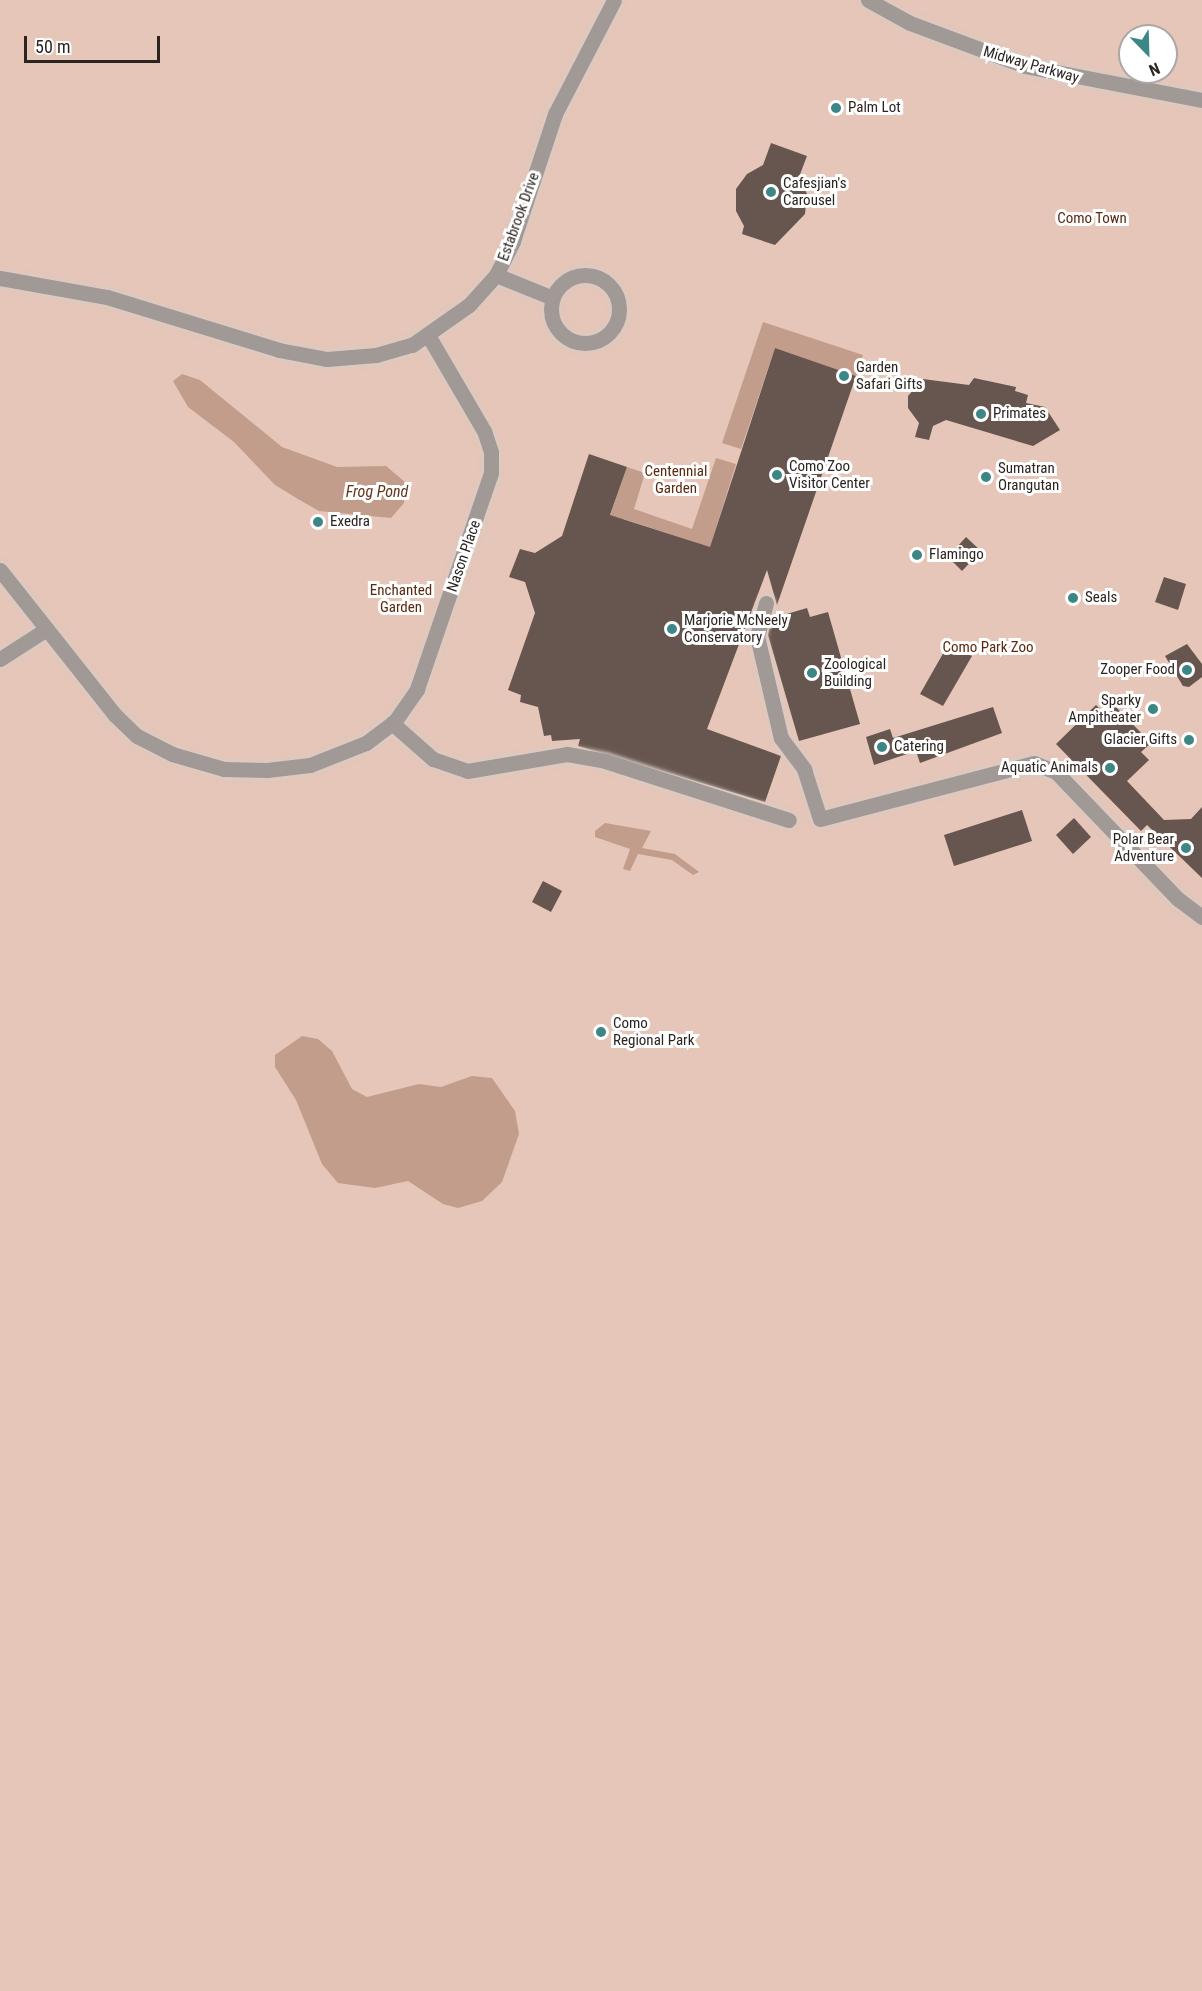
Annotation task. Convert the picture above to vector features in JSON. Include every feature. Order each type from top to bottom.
[{"type":"street","name":"Estabrook Drive","points":[[0,278],[96,294],[279,350],[327,359],[376,355],[429,337],[469,305],[496,275],[513,241],[555,114],[614,0]]},
{"type":"street","name":"Midway Parkway","points":[[868,0],[910,23],[1025,66],[1202,100]]},
{"type":"street","points":[[496,275],[553,298]]},
{"type":"street","points":[[597,278],[618,300],[617,322],[611,332],[591,343],[568,339],[553,321],[553,298],[566,281],[597,278]]},
{"type":"street","name":"Nason Place","points":[[0,570],[45,630],[137,736],[172,754],[224,769],[310,765],[366,743],[392,723],[417,689],[490,473],[491,452],[484,431],[429,337]]},
{"type":"street","points":[[766,603],[757,636],[781,738],[804,769],[820,819],[1034,763],[1056,772],[1178,899],[1202,917]]},
{"type":"street","points":[[0,659],[45,630]]},
{"type":"street","points":[[392,723],[433,759],[467,771],[567,754],[605,760],[789,820]]},
{"type":"green space","name":"Como Regional Park","points":[[0,0],[1202,0],[1202,1991],[0,1991]]},
{"type":"water","points":[[763,322],[863,355],[856,376],[775,348],[741,449],[722,443]]},
{"type":"water","name":"Frog Pond","points":[[182,374],[200,380],[282,447],[337,467],[386,466],[405,482],[404,503],[391,518],[319,511],[298,499],[275,485],[234,442],[188,407],[173,381]]},
{"type":"water","points":[[716,458],[736,464],[704,567],[697,543],[624,519],[599,548],[627,467],[645,473],[634,509],[692,529]]},
{"type":"water","points":[[605,823],[651,831],[642,848],[675,854],[699,872],[693,875],[672,860],[638,854],[630,871],[623,869],[630,849],[595,837],[595,831]]},
{"type":"water","points":[[302,1036],[318,1039],[332,1051],[352,1089],[367,1097],[419,1084],[441,1087],[472,1076],[492,1078],[515,1111],[519,1134],[502,1182],[482,1201],[458,1208],[443,1204],[408,1181],[375,1188],[338,1183],[322,1164],[296,1100],[275,1067],[275,1055]]},
{"type":"building","name":"Cafesjian's Carousel","points":[[771,143],[807,156],[799,177],[807,194],[805,214],[775,245],[742,234],[744,226],[736,211],[736,189],[747,174],[763,165]]},
{"type":"building","name":"Marjorie McNeely Conservatory","points":[[775,348],[856,376],[777,605],[767,570],[707,729],[781,756],[765,802],[578,746],[580,739],[552,741],[551,735],[544,736],[538,707],[520,702],[521,695],[508,690],[535,613],[525,582],[509,577],[520,549],[535,553],[562,536],[589,454],[627,467],[610,515],[710,547]]},
{"type":"building","name":"Primates","points":[[974,378],[1016,387],[1015,391],[1028,395],[1026,403],[1045,407],[1060,430],[1033,446],[946,420],[933,426],[929,440],[915,437],[919,423],[908,408],[908,396],[923,379],[969,385]]},
{"type":"building","points":[[966,537],[981,551],[962,571],[948,557]]},
{"type":"building","points":[[1164,577],[1186,584],[1178,610],[1155,602]]},
{"type":"building","name":"Zoological Building","points":[[807,608],[810,617],[828,612],[860,724],[799,741],[768,635],[769,629],[783,625],[780,616]]},
{"type":"building","points":[[949,643],[972,656],[943,706],[920,694]]},
{"type":"building","name":"Zooper Food","points":[[1187,644],[1202,664],[1202,677],[1189,687],[1183,686],[1165,656]]},
{"type":"building","name":"Aquatic Animals","points":[[1112,703],[1151,743],[1141,752],[1149,760],[1127,781],[1164,820],[1191,819],[1202,807],[1202,878],[1147,825],[1141,831],[1056,744],[1096,705],[1102,711]]},
{"type":"building","points":[[993,707],[1002,733],[920,763],[916,751],[874,765],[866,737],[890,729],[893,738]]},
{"type":"building","points":[[1022,810],[1032,841],[954,866],[944,835]]},
{"type":"building","points":[[1074,818],[1091,837],[1073,854],[1056,835]]},
{"type":"building","points":[[543,881],[562,891],[551,912],[532,902]]},
{"type":"place","name":"Palm Lot","points":[[836,108]]},
{"type":"place","name":"Cafesjian's Carousel","points":[[771,192]]},
{"type":"place","name":"Garden Safari Gifts","points":[[844,376]]},
{"type":"place","name":"Primates","points":[[981,414]]},
{"type":"place","name":"Como Zoo Visitor Center","points":[[777,475]]},
{"type":"place","name":"Sumatran Orangutan","points":[[986,477]]},
{"type":"place","name":"Exedra","points":[[318,522]]},
{"type":"place","name":"Flamingo","points":[[917,555]]},
{"type":"place","name":"Seals","points":[[1073,598]]},
{"type":"place","name":"Marjorie McNeely Conservatory","points":[[672,629]]},
{"type":"place","name":"Zooper Food","points":[[1187,670]]},
{"type":"place","name":"Zoological Building","points":[[812,673]]},
{"type":"place","name":"Sparky Ampitheater","points":[[1153,709]]},
{"type":"place","name":"Glacier Gifts","points":[[1189,740]]},
{"type":"place","name":"Catering","points":[[882,747]]},
{"type":"place","name":"Aquatic Animals","points":[[1110,768]]},
{"type":"place","name":"Polar Bear Adventure","points":[[1186,848]]},
{"type":"place","name":"Como Regional Park","points":[[601,1032]]},
{"type":"park label","name":"Como Town","points":[[1092,219]]},
{"type":"park label","name":"Centennial Garden","points":[[676,480]]},
{"type":"park label","name":"Enchanted Garden","points":[[401,598]]},
{"type":"park label","name":"Como Park Zoo","points":[[988,648]]}]
